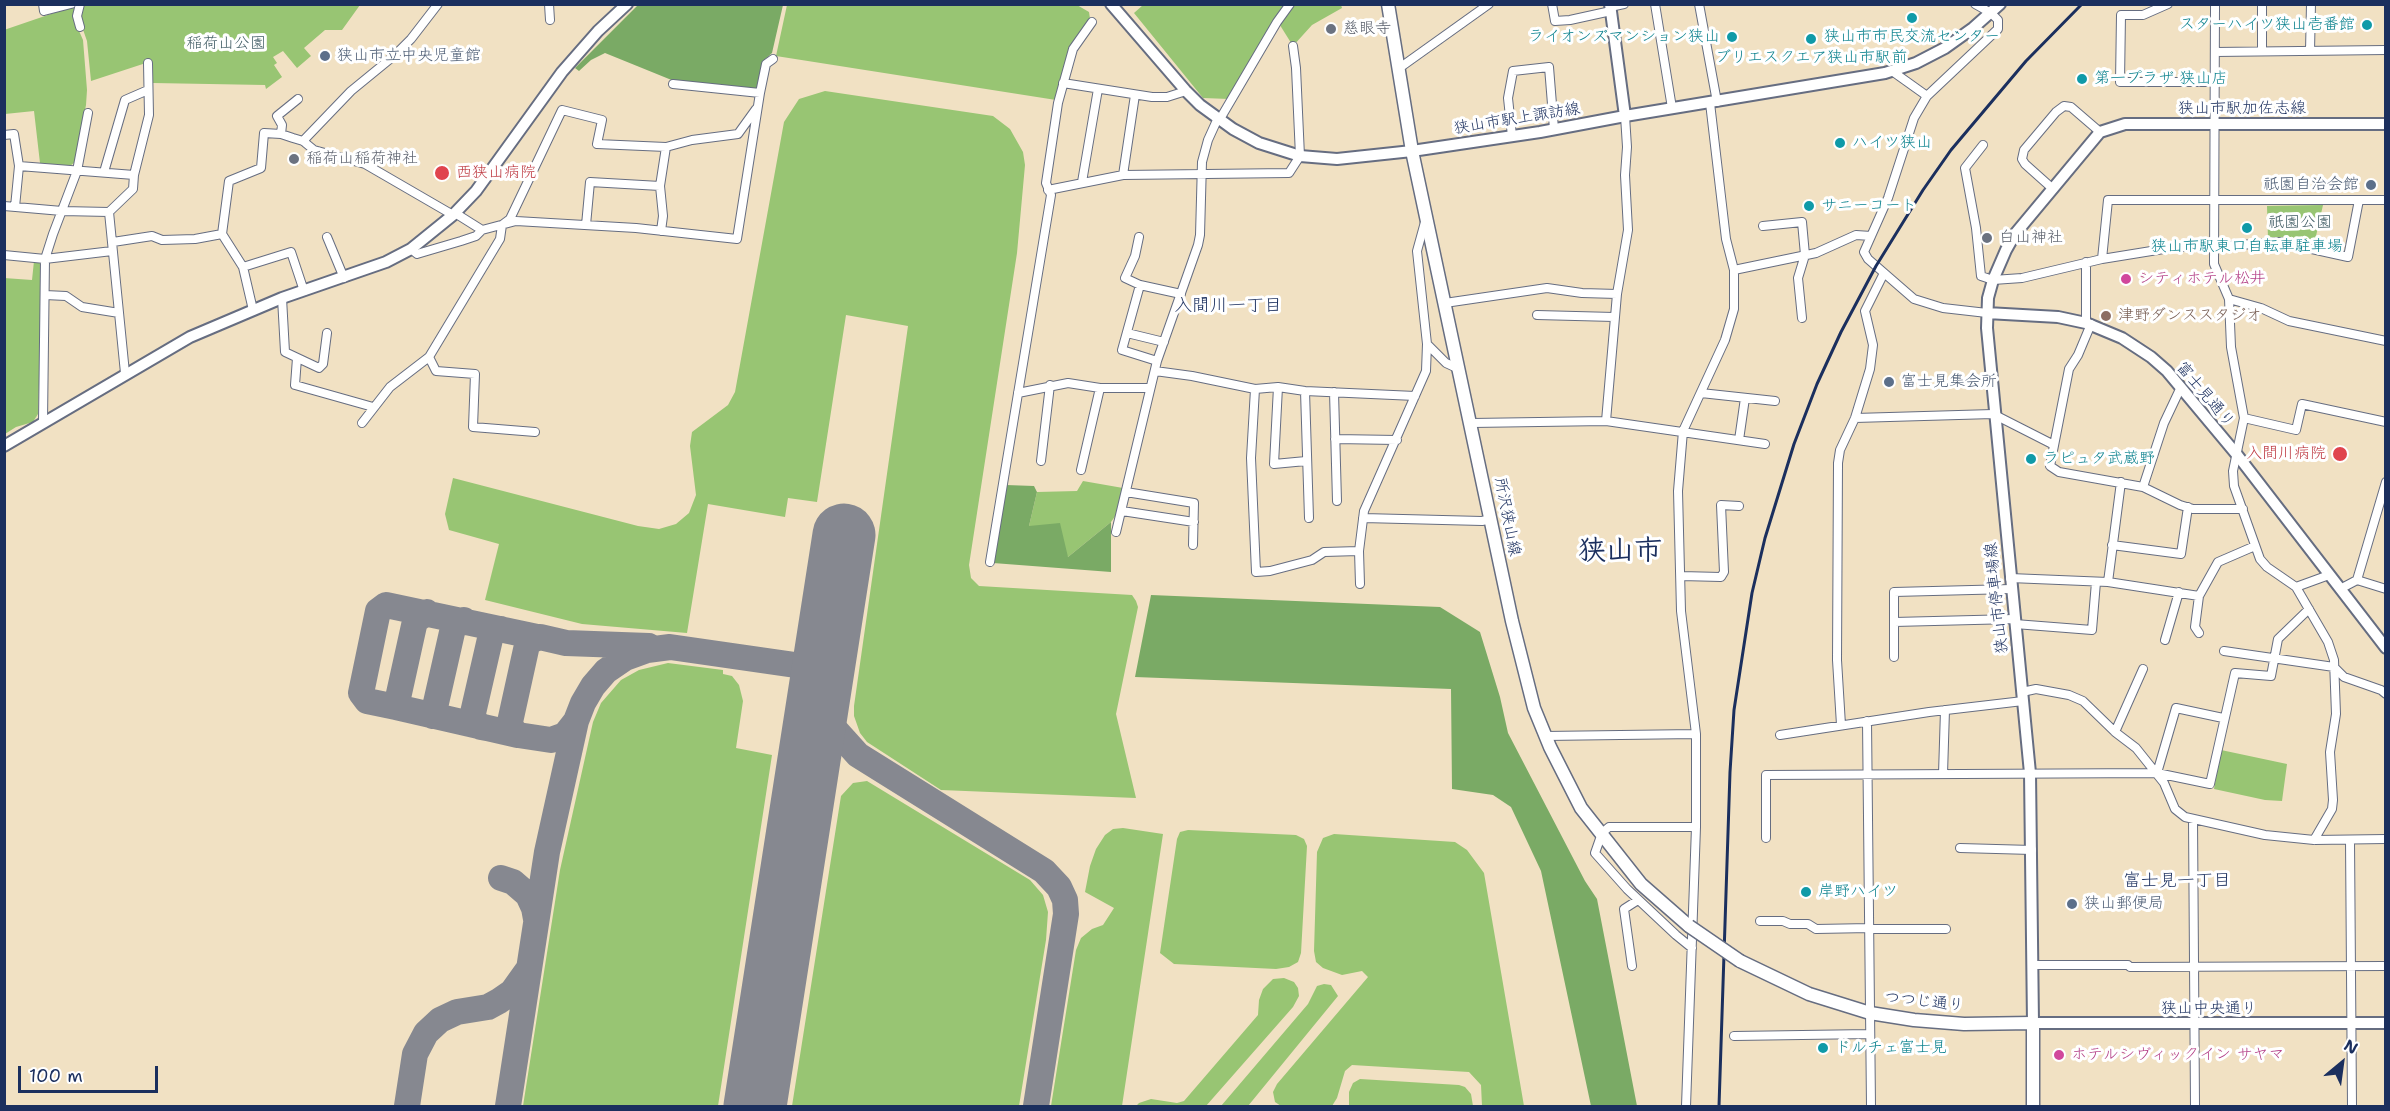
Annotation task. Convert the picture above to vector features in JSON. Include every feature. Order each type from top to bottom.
[{"type":"main road","name":"所沢狭山線","points":[[1388,4],[1412,151],[1472,423],[1518,650],[1534,708],[1545,736],[1581,808],[1617,856],[1641,884],[1689,926],[1740,962]]},
{"type":"main road","name":"つつじ通り","points":[[1740,962],[1809,994],[1870,1012],[1914,1020],[2033,1023]]},
{"type":"main road","points":[[2033,1023],[2033,1107]]},
{"type":"street","points":[[43,4],[44,11],[71,4]]},
{"type":"street","points":[[80,4],[77,16],[80,27]]},
{"type":"street","points":[[303,141],[351,91],[411,39],[438,4]]},
{"type":"street","points":[[549,4],[550,20]]},
{"type":"street","points":[[4,446],[190,337],[282,298],[386,262],[411,249],[454,214],[485,178],[562,72],[598,31],[627,4]]},
{"type":"street","name":"狭山市駅上諏訪線","points":[[1111,4],[1186,91],[1219,119],[1258,143],[1300,156],[1355,158],[1512,136],[1892,71],[1930,57],[1974,27],[1991,9],[2000,4]]},
{"type":"street","points":[[1116,532],[1157,361],[1200,235],[1201,173],[1208,140],[1277,22],[1290,4]]},
{"type":"street","points":[[1398,69],[1489,4]]},
{"type":"street","points":[[1552,4],[1555,21],[1570,20],[1624,4]]},
{"type":"street","points":[[1655,4],[1672,108]]},
{"type":"street","points":[[1686,1107],[1696,827],[1696,735],[1681,611],[1678,491],[1683,431],[1731,322],[1734,309],[1734,270],[1726,239],[1716,166],[1714,102],[1699,4]]},
{"type":"street","points":[[2168,4],[2143,15],[2121,15],[2120,82],[2215,82]]},
{"type":"street","points":[[2215,4],[2214,264],[2229,299],[2231,347],[2244,418],[2238,456],[2233,471],[2234,486],[2260,559],[2267,567],[2296,587],[2332,650],[2336,714],[2330,752],[2333,800],[2332,809],[2314,840]]},
{"type":"street","points":[[2262,4],[2262,51]]},
{"type":"street","points":[[2310,51],[2311,4]]},
{"type":"street","points":[[1974,27],[1976,6],[1991,9],[1999,25],[1996,31],[1926,96],[1914,118],[1898,171],[1864,252],[1868,259],[1903,291],[1927,304],[1987,313]]},
{"type":"street","points":[[1606,421],[1614,317],[1628,230],[1625,175],[1628,147],[1611,7]]},
{"type":"street","points":[[990,562],[1051,195],[1046,183],[1063,83],[1073,49],[1092,22]]},
{"type":"street","points":[[1048,190],[1124,175],[1289,173],[1300,156],[1293,46]]},
{"type":"street","points":[[2215,52],[2385,50]]},
{"type":"street","points":[[411,249],[417,254],[476,236],[482,230],[516,220],[737,239],[757,108],[766,64],[772,59]]},
{"type":"street","points":[[4,206],[109,212],[133,189],[134,175],[149,115],[148,63]]},
{"type":"street","points":[[1512,136],[1508,98],[1513,71],[1549,67],[1554,129]]},
{"type":"street","points":[[1892,71],[1926,96]]},
{"type":"street","points":[[1063,83],[1135,96],[1167,97],[1186,91]]},
{"type":"street","points":[[673,84],[760,93]]},
{"type":"street","points":[[1082,182],[1098,89]]},
{"type":"street","points":[[104,172],[125,100],[148,90]]},
{"type":"street","points":[[1124,175],[1135,96]]},
{"type":"street","points":[[282,134],[282,125],[277,116],[298,99]]},
{"type":"street","points":[[2053,189],[2025,164],[2022,159],[2024,150],[2056,112],[2064,106],[2071,107],[2100,132]]},
{"type":"street","points":[[362,423],[390,387],[429,357],[500,239],[502,225],[510,219],[562,110],[602,120],[597,144],[666,147],[692,140],[738,134],[757,108]]},
{"type":"street","points":[[43,422],[45,260],[76,171],[88,113]]},
{"type":"street","name":"狭山市駅加佐志線","points":[[2100,132],[2126,124],[2385,124]]},
{"type":"street","name":"狭山市停車場線","points":[[2033,1023],[2030,773],[1994,414],[1987,313],[1993,280],[2015,234],[2100,132]]},
{"type":"street","points":[[253,310],[243,267],[222,234],[229,181],[261,168],[264,133],[282,134],[303,141],[314,150],[365,165],[482,230]]},
{"type":"street","points":[[4,135],[14,134],[19,166],[15,207]]},
{"type":"street","points":[[1983,145],[1965,168],[1976,228],[1981,276],[1993,280],[2022,278],[2086,262],[2176,246],[2213,247],[2280,242],[2348,257],[2359,200]]},
{"type":"street","points":[[661,231],[663,216],[660,186],[666,147]]},
{"type":"street","points":[[19,166],[134,175]]},
{"type":"street","points":[[586,225],[590,182],[660,186]]},
{"type":"street","points":[[2102,259],[2108,200],[2385,200]]},
{"type":"street","points":[[109,212],[125,374]]},
{"type":"street","points":[[1360,584],[1359,551],[1363,518],[1426,371],[1427,344],[1417,251],[1427,218]]},
{"type":"street","points":[[1764,226],[1802,222],[1805,255],[1798,278],[1802,318]]},
{"type":"street","points":[[4,255],[45,260],[152,236],[162,240],[195,239],[222,234]]},
{"type":"street","points":[[1734,270],[1816,253],[1856,234],[1871,236]]},
{"type":"street","points":[[327,237],[344,278]]},
{"type":"street","points":[[1139,237],[1135,256],[1125,278],[1140,285],[1181,294]]},
{"type":"street","points":[[243,267],[291,252],[304,291]]},
{"type":"street","points":[[2086,262],[2088,324],[2078,355],[2069,369],[2050,466],[2059,472],[2143,487],[2167,500],[2188,507],[2243,509]]},
{"type":"street","points":[[1841,725],[1837,648],[1838,463],[1840,450],[1855,418],[1870,369],[1874,345],[1865,311],[1884,273]]},
{"type":"street","points":[[1140,285],[1122,350],[1157,361]]},
{"type":"street","points":[[1445,303],[1547,288],[1582,294],[1617,294]]},
{"type":"street","points":[[45,295],[66,296],[87,309],[119,313]]},
{"type":"street","points":[[282,298],[285,352],[319,368],[323,364],[327,333]]},
{"type":"street","points":[[2229,299],[2261,308],[2289,321],[2385,341]]},
{"type":"street","name":"富士見通り","points":[[1987,313],[2058,317],[2088,324],[2133,344],[2167,371],[2238,456],[2385,648]]},
{"type":"street","points":[[1537,315],[1614,317]]},
{"type":"street","points":[[1127,333],[1164,342]]},
{"type":"street","points":[[1427,344],[1446,363],[1459,369]]},
{"type":"street","points":[[429,357],[436,371],[476,374],[472,427],[535,432]]},
{"type":"street","points":[[297,358],[295,385],[373,407]]},
{"type":"street","points":[[1155,371],[1256,389],[1278,387],[1305,391],[1415,396]]},
{"type":"street","points":[[1017,393],[1068,383],[1100,388],[1150,388]]},
{"type":"street","points":[[1041,461],[1050,385]]},
{"type":"street","points":[[1278,387],[1274,464],[1306,461]]},
{"type":"street","points":[[2143,487],[2164,423],[2181,387]]},
{"type":"street","points":[[1081,470],[1100,388]]},
{"type":"street","points":[[1256,389],[1251,458],[1256,572],[1270,571],[1312,560],[1324,552],[1359,551]]},
{"type":"street","points":[[1305,391],[1308,518]]},
{"type":"street","points":[[1334,392],[1337,501]]},
{"type":"street","points":[[1701,393],[1775,401]]},
{"type":"street","points":[[1739,440],[1745,398]]},
{"type":"street","points":[[2244,418],[2296,430],[2302,404],[2385,422]]},
{"type":"street","points":[[1855,418],[1994,414],[2054,445]]},
{"type":"street","points":[[1472,423],[1606,421],[1766,444]]},
{"type":"street","points":[[1335,439],[1397,440]]},
{"type":"street","points":[[2108,582],[2121,482]]},
{"type":"street","points":[[2340,589],[2357,580],[2383,499],[2385,482]]},
{"type":"street","points":[[1126,492],[1194,503],[1193,545]]},
{"type":"street","points":[[1681,576],[1721,577],[1724,572],[1721,505],[1739,506]]},
{"type":"street","points":[[2112,545],[2181,554],[2188,507]]},
{"type":"street","points":[[1122,511],[1194,522]]},
{"type":"street","points":[[1363,518],[1482,521],[1491,519]]},
{"type":"street","points":[[2199,633],[2195,627],[2199,596],[2218,561],[2255,546]]},
{"type":"street","points":[[2296,587],[2329,575]]},
{"type":"street","points":[[2357,580],[2385,589]]},
{"type":"street","points":[[1894,622],[2015,622],[2092,630],[2096,582]]},
{"type":"street","points":[[1894,657],[1894,592],[2011,583],[2108,582],[2199,596]]},
{"type":"street","points":[[2166,640],[2179,592]]},
{"type":"street","points":[[1766,838],[1767,775],[2157,772],[2210,784],[2223,718],[2235,673],[2271,676],[2278,639],[2309,609]]},
{"type":"street","points":[[2224,651],[2334,667],[2344,677],[2381,690],[2385,694]]},
{"type":"street","points":[[2115,732],[2143,669]]},
{"type":"street","points":[[1780,735],[2022,697],[2036,689],[2069,695],[2083,701],[2115,732],[2136,748],[2157,772],[2175,809],[2185,817],[2265,835],[2314,840],[2385,839]]},
{"type":"street","points":[[2157,772],[2176,708],[2223,718]]},
{"type":"street","points":[[1943,774],[1945,710]]},
{"type":"street","points":[[1867,721],[1870,1107]]},
{"type":"street","points":[[1545,736],[1696,735]]},
{"type":"street","points":[[2193,819],[2195,1107]]},
{"type":"street","points":[[1692,948],[1638,900],[1595,853],[1602,833],[1609,828],[1696,827]]},
{"type":"street","points":[[2350,840],[2352,1107]]},
{"type":"street","points":[[1960,848],[2032,850]]},
{"type":"street","points":[[1632,966],[1624,909],[1638,900]]},
{"type":"street","points":[[1760,921],[1808,924],[1816,929],[1946,929]]},
{"type":"street","points":[[2032,965],[2385,966]]},
{"type":"street","name":"狭山中央通り","points":[[2033,1023],[2385,1023]]},
{"type":"street","points":[[1734,1036],[1870,1034]]},
{"type":"green space","name":"稲荷山公園","points":[[82,4],[360,5],[342,30],[325,30],[304,48],[311,56],[297,68],[283,51],[273,57],[277,63],[274,65],[282,77],[266,89],[265,85],[153,83],[152,61],[91,81],[87,41],[80,21]]},
{"type":"green space","points":[[77,5],[76,24],[83,40],[87,90],[75,162],[70,166],[40,163],[34,111],[5,114],[4,30]]},
{"type":"green space","points":[[638,5],[783,5],[772,53],[762,62],[756,90],[674,81],[605,53],[591,60],[579,71],[575,68]]},
{"type":"green space","points":[[787,5],[1077,5],[1089,12],[1090,19],[1070,48],[1056,100],[776,56]]},
{"type":"green space","points":[[1143,5],[1288,5],[1229,99],[1203,98],[1134,13]]},
{"type":"green space","points":[[1291,5],[1341,5],[1342,8],[1312,25],[1293,46],[1278,22]]},
{"type":"green space","points":[[825,91],[993,116],[1010,129],[1023,152],[1025,165],[1017,253],[969,565],[971,578],[979,586],[1132,595],[1138,607],[1116,714],[1136,798],[941,790],[867,742],[860,733],[854,716],[854,706],[908,326],[846,315],[817,502],[788,498],[785,517],[708,504],[687,633],[582,624],[485,600],[499,544],[449,530],[445,514],[453,478],[638,526],[659,529],[676,524],[689,513],[696,495],[690,446],[692,432],[728,405],[735,392],[784,122],[799,99]]},
{"type":"green space","name":"祇園公園","points":[[2323,205],[2314,245],[2279,237],[2268,238],[2267,206]]},
{"type":"green space","points":[[34,261],[38,261],[43,267],[38,414],[33,422],[16,427],[5,434],[4,278],[32,280]]},
{"type":"green space","points":[[1083,481],[1123,488],[1116,515],[1111,522],[1068,557],[1029,526],[1037,492],[1077,491]]},
{"type":"green space","points":[[1006,485],[1034,486],[1037,492],[1029,526],[1060,523],[1068,557],[1111,522],[1111,572],[993,563]]},
{"type":"green space","points":[[1151,595],[1440,607],[1480,632],[1500,697],[1508,733],[1585,881],[1597,899],[1637,1106],[1591,1106],[1541,871],[1511,807],[1493,795],[1452,789],[1451,689],[1135,677]]},
{"type":"green space","points":[[668,663],[723,670],[723,674],[732,676],[739,685],[743,701],[736,748],[772,755],[718,1106],[523,1106],[560,870],[593,722],[601,703],[621,680],[639,670]]},
{"type":"green space","points":[[2221,750],[2287,764],[2282,801],[2265,800],[2214,789]]},
{"type":"green space","points":[[867,781],[1030,880],[1043,895],[1048,912],[1046,940],[1019,1106],[792,1106],[841,796],[853,783]]},
{"type":"green space","points":[[1123,828],[1163,834],[1122,1106],[1051,1106],[1076,950],[1081,938],[1092,929],[1103,925],[1114,908],[1085,892],[1090,866],[1096,849],[1105,835],[1113,829]]},
{"type":"green space","points":[[1188,830],[1296,835],[1304,839],[1307,846],[1301,953],[1298,962],[1289,967],[1276,969],[1174,964],[1160,953],[1177,839],[1180,832]]},
{"type":"green space","points":[[1334,834],[1455,842],[1467,850],[1484,873],[1524,1106],[1482,1106],[1481,1085],[1469,1072],[1352,1065],[1345,1071],[1337,1098],[1332,1106],[1281,1106],[1275,1102],[1273,1092],[1277,1084],[1368,977],[1362,971],[1342,975],[1323,968],[1316,962],[1314,951],[1317,852],[1323,838]]},
{"type":"green space","points":[[1284,978],[1294,982],[1298,988],[1299,996],[1293,1007],[1206,1106],[1136,1106],[1151,1099],[1177,1103],[1184,1101],[1258,1015],[1259,1000],[1263,989],[1273,979]]},
{"type":"green space","points":[[1331,985],[1338,996],[1248,1106],[1221,1106],[1308,1004],[1317,986]]},
{"type":"green space","points":[[1360,1079],[1459,1085],[1465,1087],[1471,1094],[1473,1106],[1349,1106],[1349,1092],[1353,1083]]},
{"type":"taxiway","points":[[396,707],[367,701],[361,693],[378,611],[386,605],[537,637]]},
{"type":"taxiway","points":[[427,612],[415,621],[396,707],[518,735]]},
{"type":"taxiway","points":[[433,716],[453,628],[464,620]]},
{"type":"taxiway","points":[[492,729],[481,727],[473,719],[473,713],[490,639],[493,632],[501,629]]},
{"type":"taxiway","points":[[576,721],[565,735],[551,740],[518,735],[512,729],[510,722],[527,645],[530,641],[540,637],[566,643],[649,646]]},
{"type":"taxiway","points":[[508,1106],[547,852],[576,721],[593,686],[606,671],[625,658],[647,650],[670,647],[823,669]]},
{"type":"taxiway","points":[[818,699],[830,724],[858,755],[1044,871],[1059,887],[1065,900],[1066,914],[1036,1106]]},
{"type":"taxiway","points":[[501,878],[513,882],[528,895],[536,919]]},
{"type":"taxiway","points":[[407,1106],[415,1054],[426,1033],[440,1020],[457,1012],[488,1007],[499,1001],[512,992],[527,971]]},
{"type":"runway","points":[[755,1106],[844,535]]},
{"type":"railway","points":[[1719,1106],[1734,710],[1752,593],[1765,538],[1794,444],[1817,384],[1841,332],[1876,266],[1923,190],[1951,150],[2026,61],[2082,4]]},
{"type":"place","name":"狭山市市民交流センター","points":[[1912,18]]},
{"type":"place","name":"スターハイツ狭山壱番館","points":[[2367,25]]},
{"type":"place","name":"慈眼寺","points":[[1331,29]]},
{"type":"place","name":"ライオンズマンション狭山","points":[[1732,37]]},
{"type":"place","name":"ブリエスクエア狭山市駅前","points":[[1811,39]]},
{"type":"place","name":"狭山市立中央児童館","points":[[325,56]]},
{"type":"place","name":"第一プラザ 狭山店","points":[[2082,79]]},
{"type":"place","name":"ハイツ狭山","points":[[1840,143]]},
{"type":"place","name":"稲荷山稲荷神社","points":[[294,159]]},
{"type":"place","name":"西狭山病院","points":[[442,173]]},
{"type":"place","name":"祇園自治会館","points":[[2371,185]]},
{"type":"place","name":"サニーコート","points":[[1809,206]]},
{"type":"place","name":"狭山市駅東口自転車駐車場","points":[[2247,228]]},
{"type":"place","name":"白山神社","points":[[1987,238]]},
{"type":"place","name":"シティホテル松井","points":[[2126,279]]},
{"type":"place","name":"津野ダンススタジオ","points":[[2106,316]]},
{"type":"place","name":"富士見集会所","points":[[1889,382]]},
{"type":"place","name":"入間川病院","points":[[2340,454]]},
{"type":"place","name":"ラピュタ武蔵野","points":[[2031,459]]},
{"type":"place","name":"岸野ハイツ","points":[[1806,892]]},
{"type":"place","name":"狭山郵便局","points":[[2072,904]]},
{"type":"place","name":"ドルチェ富士見","points":[[1823,1048]]},
{"type":"place","name":"ホテルシヴィックイン サヤマ","points":[[2059,1055]]},
{"type":"district","name":"入間川一丁目","points":[[1228,306]]},
{"type":"district","name":"狭山市","points":[[1620,552]]},
{"type":"district","name":"富士見一丁目","points":[[2177,881]]}]
